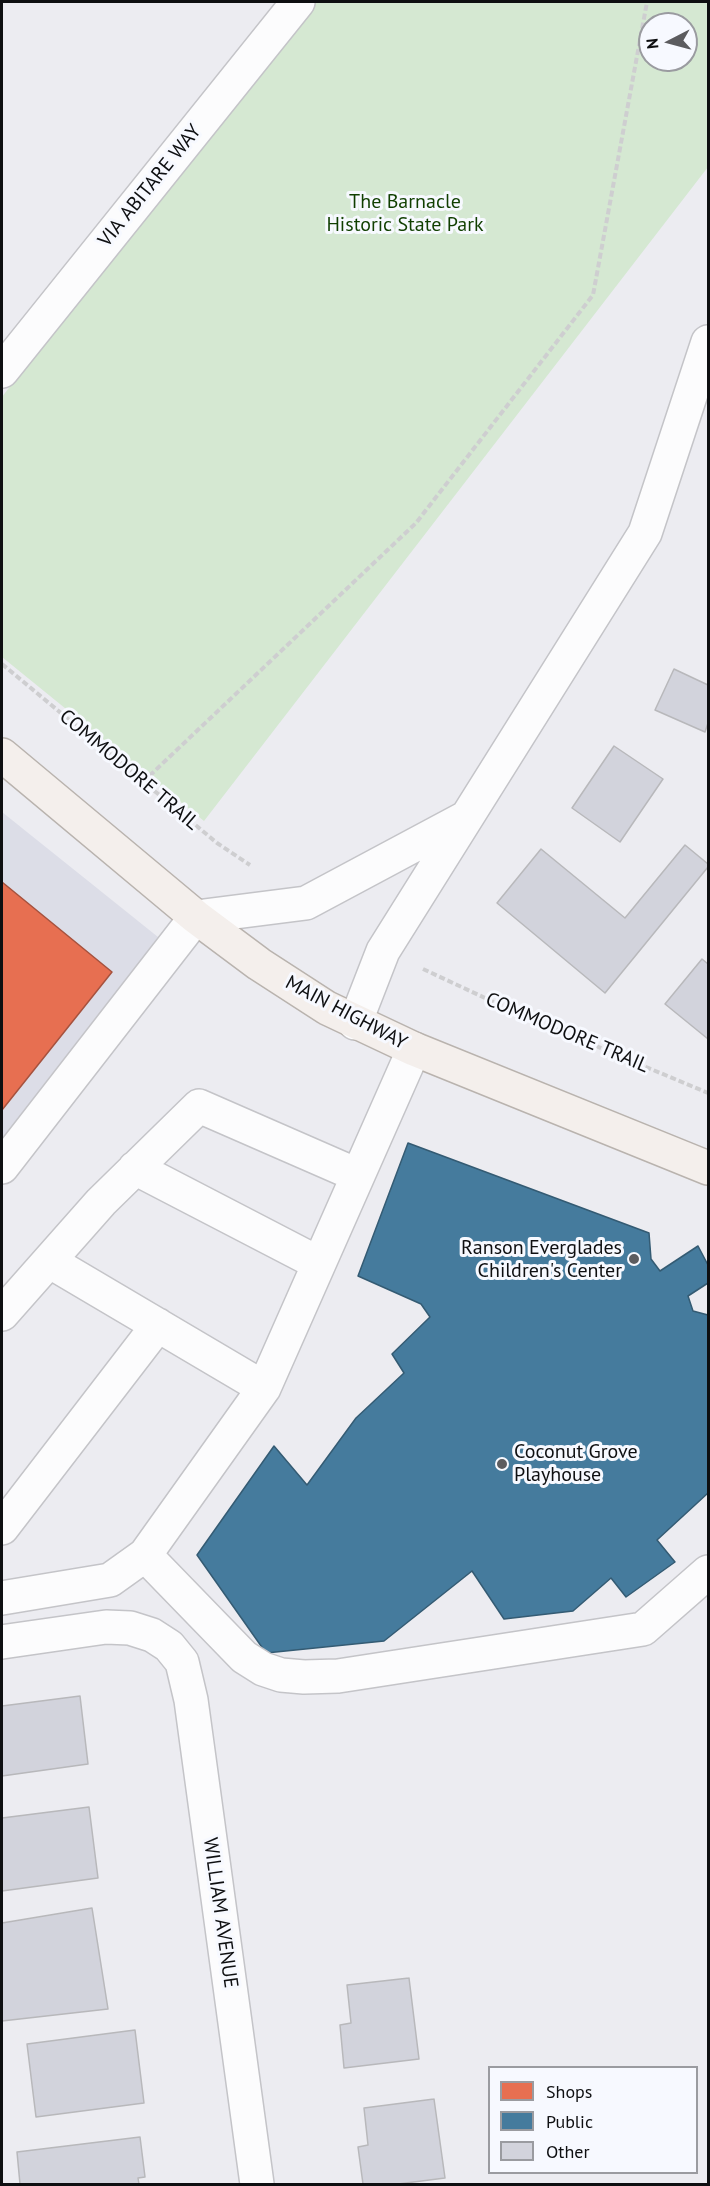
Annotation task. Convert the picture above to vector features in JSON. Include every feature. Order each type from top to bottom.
[{"type":"main road","name":"MAIN HIGHWAY","points":[[2,755],[196,917],[297,990],[355,1023],[414,1049],[708,1168]]},
{"type":"street","name":"VIA ABITARE WAY","points":[[2,371],[298,2]]},
{"type":"street","points":[[355,1023],[383,951],[645,533],[708,342]]},
{"type":"street","points":[[2,1167],[196,917],[306,903],[467,817]]},
{"type":"street","points":[[2,1598],[110,1580],[145,1556],[264,1388],[414,1049]]},
{"type":"street","points":[[2,1314],[101,1202],[199,1106],[357,1175]]},
{"type":"street","points":[[135,1168],[318,1263]]},
{"type":"street","points":[[49,1261],[264,1388]]},
{"type":"street","points":[[2,1528],[158,1325]]},
{"type":"street","points":[[145,1556],[244,1657],[263,1669],[281,1675],[304,1677],[348,1674],[644,1629],[708,1572]]},
{"type":"street","name":"WILLIAM AVENUE","points":[[2,1642],[106,1627],[130,1628],[152,1635],[169,1646],[182,1662],[191,1700],[257,2184]]},
{"type":"path","points":[[143,782],[416,523],[592,295],[647,2]]},
{"type":"path","name":"COMMODORE TRAIL","points":[[2,664],[217,843],[251,866]]},
{"type":"path","name":"COMMODORE TRAIL","points":[[425,970],[526,1016],[708,1093]]},
{"type":"shaded area","points":[[2,812],[158,937],[2,1148]]},
{"type":"green space","name":"The Barnacle Historic State Park","points":[[301,2],[708,2],[708,167],[204,821],[2,657],[2,397]]},
{"type":"building: Shops","points":[[2,882],[112,972],[2,1110]]},
{"type":"building: Public","points":[[408,1143],[649,1233],[651,1259],[660,1271],[698,1246],[708,1265],[708,1283],[688,1296],[693,1311],[708,1315],[708,1493],[657,1540],[675,1562],[626,1597],[611,1578],[573,1611],[504,1619],[472,1571],[384,1641],[266,1653],[197,1555],[274,1446],[307,1485],[356,1418],[404,1373],[392,1354],[430,1317],[421,1304],[358,1276]]},
{"type":"building: Other","points":[[674,669],[708,685],[708,723],[705,732],[655,710]]},
{"type":"building: Other","points":[[614,746],[663,779],[620,842],[572,808]]},
{"type":"building: Other","points":[[685,845],[708,864],[708,867],[605,993],[497,903],[541,849],[625,918]]},
{"type":"building: Other","points":[[702,959],[708,964],[708,1039],[665,1004]]},
{"type":"building: Other","points":[[80,1696],[88,1764],[2,1776],[2,1706]]},
{"type":"building: Other","points":[[89,1807],[98,1878],[2,1891],[2,1818]]},
{"type":"building: Other","points":[[92,1908],[108,2009],[2,2021],[2,1923]]},
{"type":"building: Other","points":[[409,1978],[419,2059],[344,2068],[340,2025],[351,2023],[347,1985]]},
{"type":"building: Other","points":[[135,2030],[144,2103],[36,2117],[27,2044]]},
{"type":"building: Other","points":[[434,2099],[445,2178],[398,2184],[363,2184],[358,2147],[368,2145],[364,2108]]},
{"type":"building: Other","points":[[140,2137],[145,2177],[138,2178],[139,2184],[20,2184],[17,2152]]},
{"type":"place","name":"Ranson Everglades Children's Center","points":[[634,1259]]},
{"type":"place","name":"Coconut Grove Playhouse","points":[[502,1464]]}]
